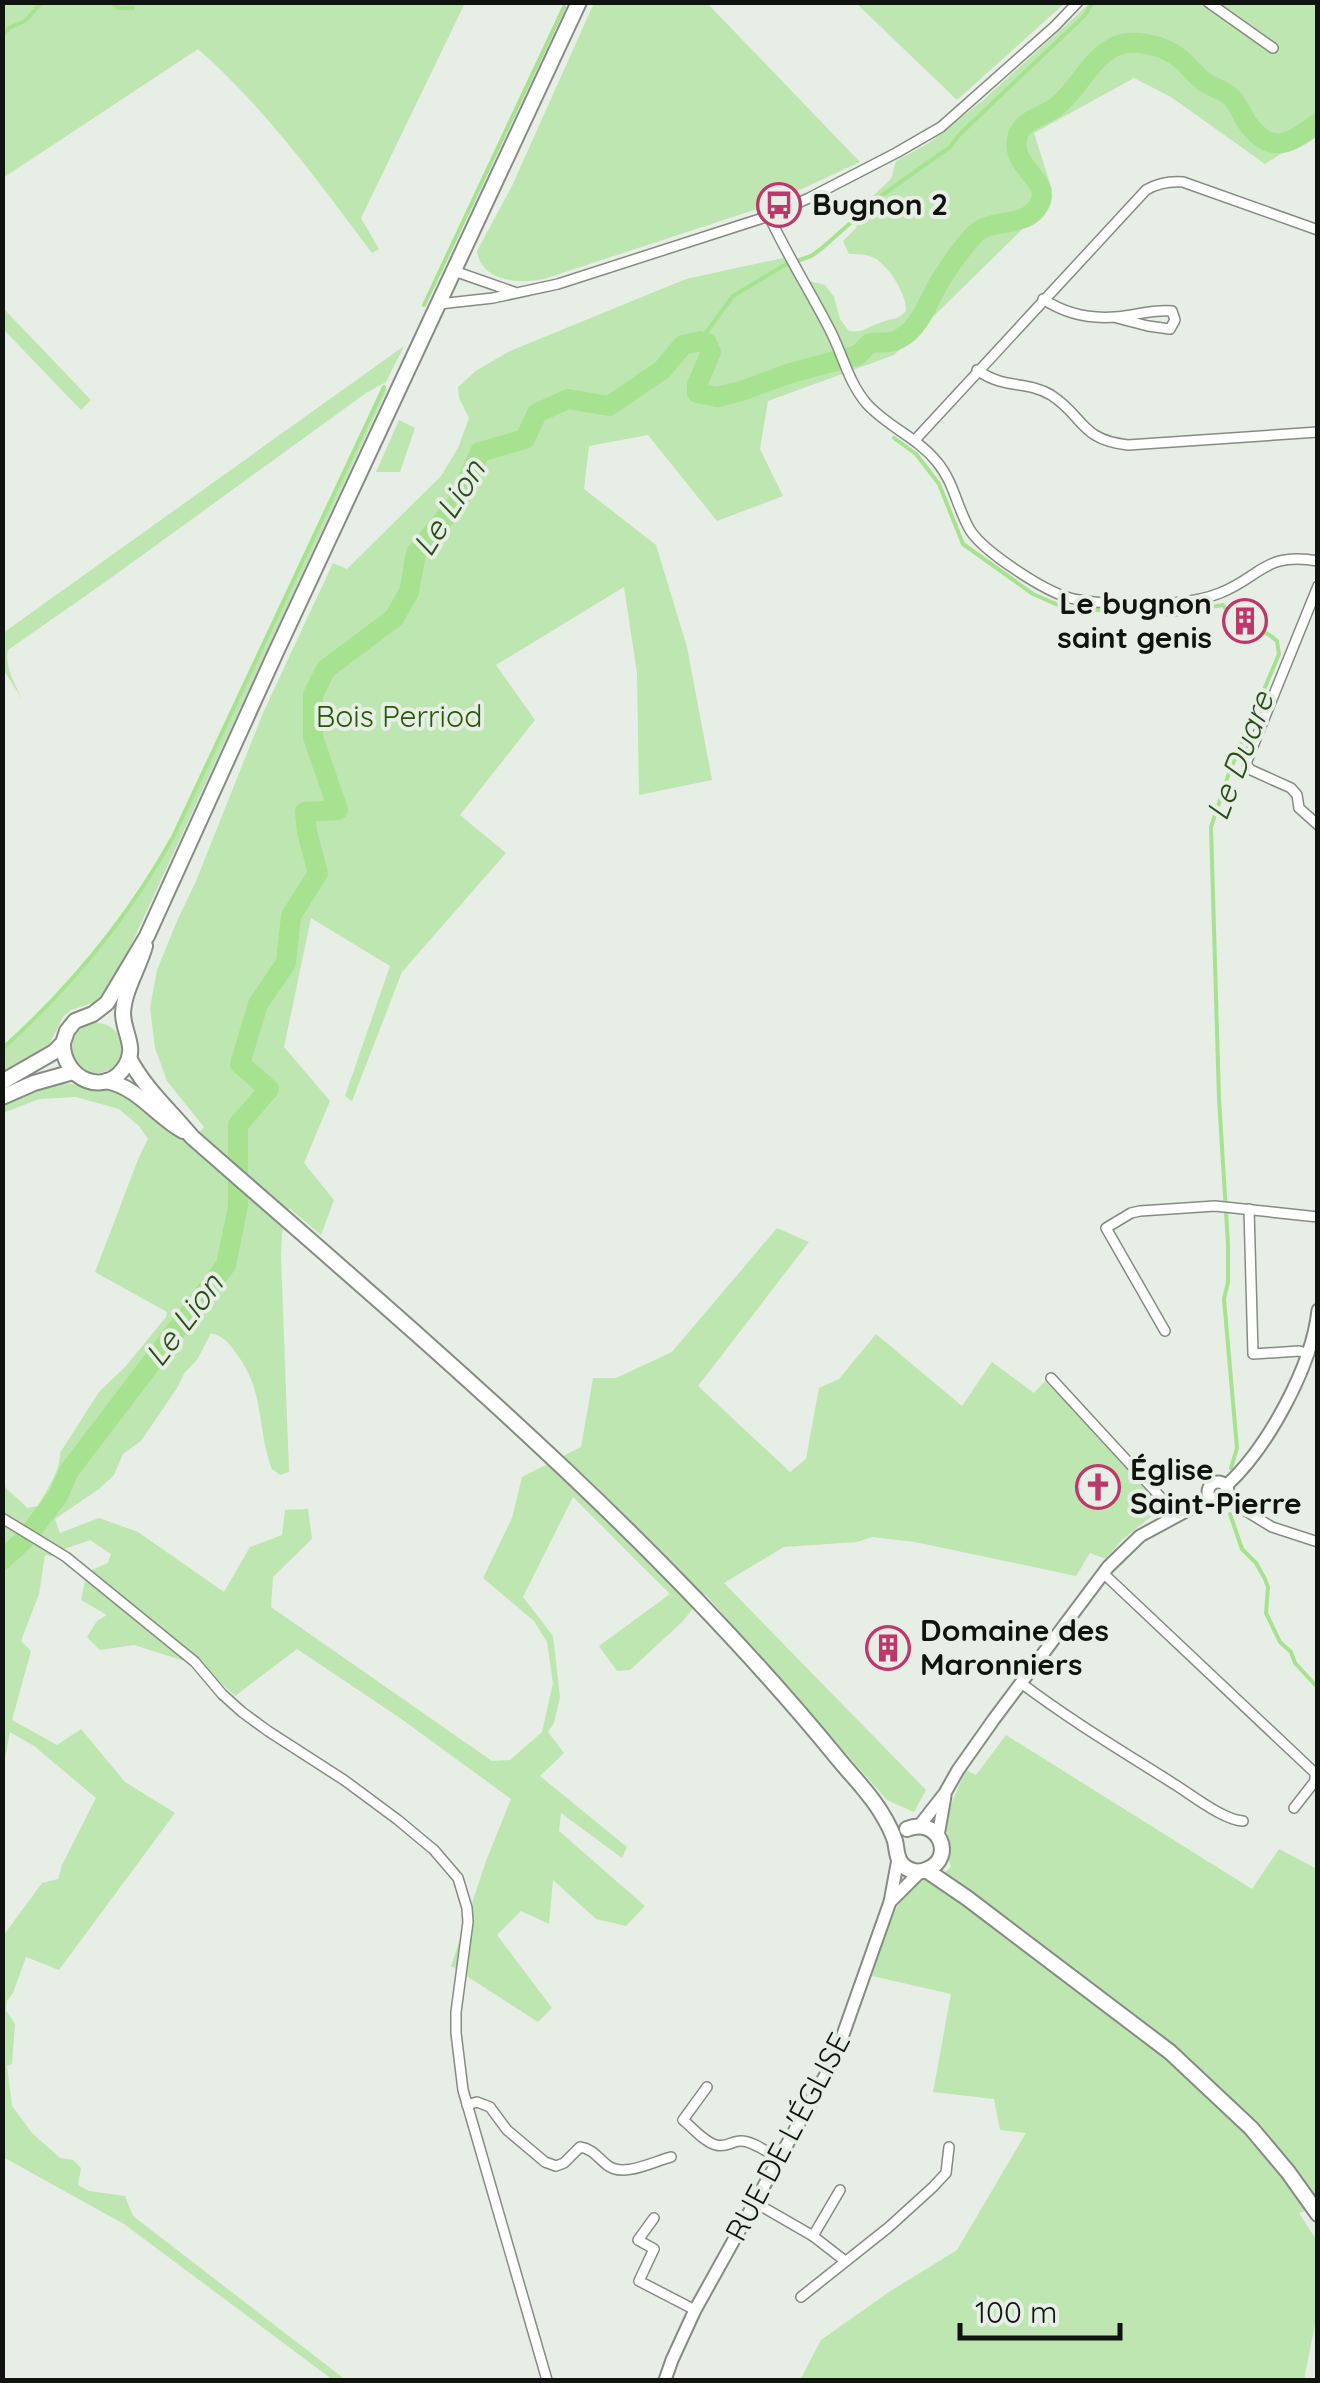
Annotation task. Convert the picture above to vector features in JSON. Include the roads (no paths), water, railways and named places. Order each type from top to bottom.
[{"type":"main road","points":[[579,2],[147,936],[124,1004],[129,1058],[152,1094],[192,1136],[498,1406],[640,1544],[771,1682],[881,1811],[897,1852],[909,1870],[930,1866],[942,1849],[938,1836],[927,1827],[913,1827],[881,1811]]},
{"type":"main road","points":[[93,1014],[113,994],[147,936]]},
{"type":"main road","points":[[2,1082],[48,1056],[81,1018],[93,1014],[108,1016],[124,1028]]},
{"type":"main road","points":[[63,1043],[64,1059],[73,1072],[92,1082],[106,1081],[128,1088],[168,1122],[192,1136]]},
{"type":"main road","points":[[106,1081],[118,1074],[129,1058]]},
{"type":"main road","points":[[2,1097],[73,1072]]},
{"type":"main road","points":[[897,1852],[898,1838],[913,1827]]},
{"type":"main road","points":[[930,1866],[966,1898],[1170,2052],[1252,2128],[1318,2214]]},
{"type":"street","points":[[438,304],[558,284],[769,216],[824,191],[928,136],[1078,2]]},
{"type":"street","points":[[1208,2],[1273,48]]},
{"type":"street","points":[[914,440],[1146,190],[1163,182],[1183,182],[1318,230]]},
{"type":"street","points":[[769,216],[837,346],[846,371],[870,406],[940,464],[969,529],[981,544],[1041,584],[1069,598],[1129,604],[1192,600],[1220,594],[1278,561],[1318,561]]},
{"type":"street","points":[[454,271],[517,293]]},
{"type":"street","points":[[1043,298],[1061,311],[1148,326],[1170,329],[1176,320],[1172,311],[1165,310],[1116,318]]},
{"type":"street","points":[[977,370],[992,381],[1048,393],[1090,433],[1106,442],[1128,445],[1318,432]]},
{"type":"street","points":[[1318,586],[1247,761],[1251,770],[1291,788],[1298,796],[1299,808],[1318,824]]},
{"type":"street","points":[[1165,1332],[1106,1228],[1140,1211],[1215,1206],[1318,1217]]},
{"type":"street","points":[[1249,1209],[1253,1354],[1309,1354]]},
{"type":"street","points":[[1318,1310],[1309,1354],[1263,1440],[1244,1468],[1226,1492],[1217,1502],[1208,1491],[1218,1481],[1226,1492],[1272,1527],[1318,1542]]},
{"type":"street","points":[[1051,1378],[1178,1515]]},
{"type":"street","points":[[913,1827],[946,1793],[958,1770],[1021,1683],[1124,1549],[1140,1536],[1210,1498]]},
{"type":"street","points":[[2,1518],[66,1557],[195,1662],[242,1712],[398,1820],[451,1868],[463,1890],[468,1922],[456,2012],[467,2105],[548,2380]]},
{"type":"street","points":[[1103,1573],[1316,1773],[1315,1781],[1294,1808]]},
{"type":"street","points":[[1021,1683],[1188,1793],[1234,1820],[1243,1821]]},
{"type":"street","points":[[938,1836],[946,1793]]},
{"type":"street","name":"RUE DE L'ÉGLISE","points":[[665,2380],[694,2310],[839,2049],[890,1902],[897,1852]]},
{"type":"street","name":"RUE DE L'ÉGLISE","points":[[890,1902],[930,1866]]},
{"type":"street","points":[[707,2087],[683,2120],[718,2146],[746,2142],[778,2158]]},
{"type":"street","points":[[467,2105],[477,2102],[490,2107],[507,2130],[545,2162],[556,2166],[580,2147],[590,2148],[611,2168],[620,2171],[670,2157]]},
{"type":"street","points":[[801,2297],[889,2228],[946,2173],[949,2147]]},
{"type":"street","points":[[813,2236],[840,2190]]},
{"type":"street","points":[[754,2202],[813,2236],[845,2261]]},
{"type":"street","points":[[654,2218],[638,2240],[654,2249],[640,2281],[694,2310]]},
{"type":"waterway","points":[[2,36],[25,21],[42,2]]},
{"type":"waterway","points":[[112,2],[118,8],[133,8]]},
{"type":"waterway","points":[[700,341],[733,296],[783,266],[811,256],[881,196],[950,147],[1085,15],[1093,2]]},
{"type":"waterway","points":[[424,305],[564,7]]},
{"type":"waterway","name":"Le Lion","points":[[2,1560],[25,1539],[58,1496],[69,1471],[226,1265],[238,1206],[238,1125],[269,1089],[240,1064],[258,1004],[286,963],[291,916],[318,873],[305,812],[338,810],[313,737],[313,695],[326,669],[394,618],[409,592],[416,553],[457,503],[480,452],[525,439],[537,413],[568,399],[609,406],[662,370],[683,345],[707,343],[711,352],[697,393],[717,397],[858,355],[870,343],[888,342],[907,334],[973,236],[989,226],[1025,218],[1039,205],[1041,189],[1020,158],[1019,133],[1027,123],[1064,100],[1097,59],[1121,44],[1155,46],[1182,60],[1202,80],[1229,96],[1248,124],[1266,140],[1283,143],[1318,123]]},
{"type":"waterway","points":[[856,365],[858,355]]},
{"type":"waterway","points":[[2,1049],[52,1001],[96,950],[156,867],[384,387]]},
{"type":"waterway","name":"Le Duare","points":[[894,438],[916,454],[939,484],[963,544],[1033,594],[1065,608],[1176,615],[1223,605],[1243,627],[1277,641],[1279,654],[1229,773],[1211,827],[1219,1099],[1228,1244],[1224,1299],[1237,1448],[1231,1468]]},
{"type":"waterway","name":"Le Duare","points":[[1230,1514],[1242,1549],[1265,1579],[1266,1613],[1280,1642],[1318,1688]]},
{"type":"place","name":"Bugnon 2","points":[[779,205]]},
{"type":"place","name":"Le bugnon saint genis","points":[[1245,621]]},
{"type":"place","name":"Église Saint-Pierre","points":[[1098,1487]]},
{"type":"place","name":"Domaine des Maronniers","points":[[888,1648]]},
{"type":"park label","name":"Bois Perriod","points":[[399,717]]}]
